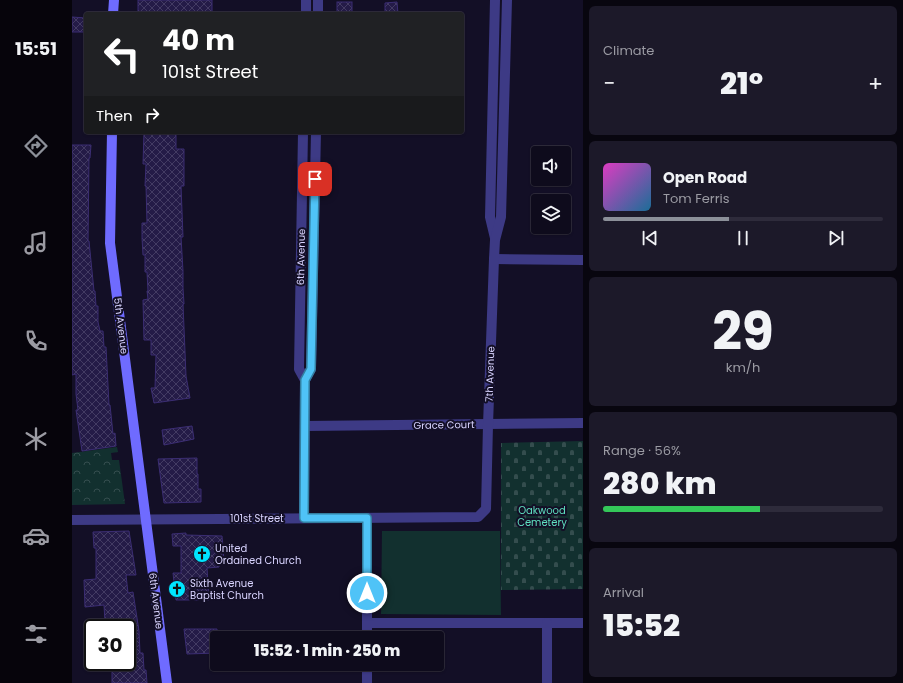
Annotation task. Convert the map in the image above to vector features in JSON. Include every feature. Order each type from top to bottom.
[{"type":"street","points":[[114,0],[114,12]]},
{"type":"street","points":[[306,0],[306,12]]},
{"type":"street","points":[[318,0],[318,12]]},
{"type":"street","name":"7th Avenue","points":[[495,0],[490,217],[495,240]]},
{"type":"street","name":"7th Avenue","points":[[486,508],[494,259],[495,240],[501,217],[507,0]]},
{"type":"street","name":"5th Avenue","points":[[112,134],[110,243],[145,519]]},
{"type":"street","name":"6th Avenue","points":[[303,134],[299,369],[305,380]]},
{"type":"street","name":"6th Avenue","points":[[304,518],[305,380],[311,369],[316,134]]},
{"type":"street","points":[[494,259],[583,260]]},
{"type":"street","name":"Grace Court","points":[[305,426],[583,423]]},
{"type":"street","name":"101st Street","points":[[72,520],[478,517],[486,508]]},
{"type":"street","points":[[367,518],[367,631]]},
{"type":"street","name":"6th Avenue","points":[[145,519],[166,683]]},
{"type":"street","points":[[367,623],[583,623]]},
{"type":"street","points":[[547,623],[547,683]]},
{"type":"street","points":[[367,671],[367,683]]},
{"type":"green space","name":"Oakwood Cemetery","points":[[583,441],[583,589],[501,590],[501,443]]},
{"type":"green space","points":[[117,447],[118,452],[111,453],[112,460],[119,460],[125,504],[72,505],[72,453]]},
{"type":"green space","points":[[382,531],[500,531],[501,615],[381,614]]},
{"type":"building","points":[[138,0],[212,0],[212,12],[138,12]]},
{"type":"building","points":[[337,2],[352,2],[352,12],[337,12]]},
{"type":"building","points":[[397,2],[398,12],[385,12],[385,3]]},
{"type":"building","points":[[72,17],[84,18],[84,32],[72,32]]},
{"type":"building","points":[[144,134],[176,134],[176,149],[184,149],[184,186],[181,186],[183,237],[181,237],[186,376],[190,398],[154,403],[151,388],[155,388],[156,355],[151,355],[151,340],[144,340],[143,300],[148,299],[148,291],[142,238],[142,223],[147,223],[145,186],[146,164],[143,164]]},
{"type":"building","points":[[72,145],[91,145],[89,158],[88,241],[96,306],[98,306],[98,322],[100,331],[103,331],[104,347],[106,347],[109,405],[113,434],[115,433],[116,446],[82,451],[76,410],[78,410],[76,374],[72,375]]},
{"type":"building","points":[[192,426],[194,439],[164,445],[162,430]]},
{"type":"building","points":[[197,458],[198,489],[201,489],[201,502],[164,503],[158,459]]},
{"type":"building","points":[[129,531],[136,575],[126,575],[128,593],[133,592],[139,631],[140,653],[143,653],[144,670],[146,670],[147,683],[112,683],[112,671],[136,671],[136,619],[105,619],[104,605],[85,607],[84,580],[96,579],[96,548],[94,548],[93,532]]},
{"type":"building","points":[[186,533],[186,535],[222,536],[224,561],[219,561],[219,567],[207,568],[209,600],[176,600],[173,573],[181,573],[181,546],[173,546],[172,534]]},
{"type":"building","points":[[184,629],[217,629],[217,631],[210,631],[210,653],[187,654]]},
{"type":"place","name":"United Ordained Church","points":[[202,554]]},
{"type":"place","name":"Sixth Avenue Baptist Church","points":[[177,589]]},
{"type":"route","points":[[315,179],[311,369],[305,380],[304,518],[367,518],[367,593]]}]
